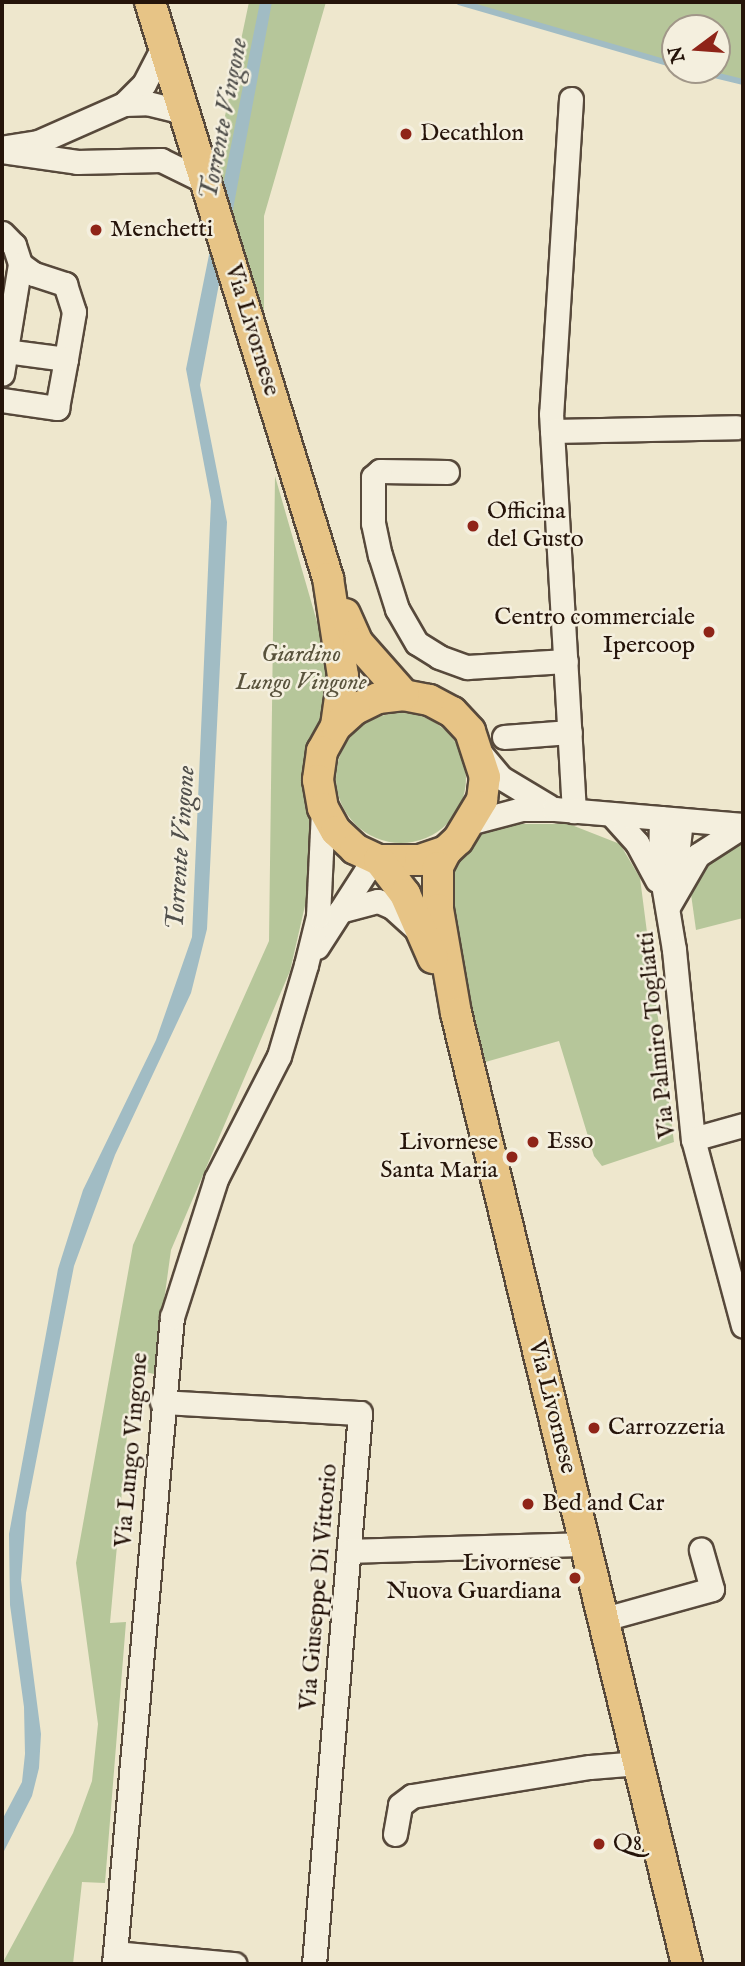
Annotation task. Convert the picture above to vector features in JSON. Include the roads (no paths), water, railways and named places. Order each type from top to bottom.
[{"type":"main road","name":"Via Livornese","points":[[150,2],[328,578],[342,643],[343,676],[336,726]]},
{"type":"main road","name":"Via Livornese","points":[[328,578],[358,643],[404,695]]},
{"type":"main road","name":"Via Livornese","points":[[446,850],[420,860],[379,860],[355,849],[336,831],[323,808],[318,780],[322,751],[336,726],[355,709],[378,698],[404,695],[429,700],[452,712],[470,731],[492,746],[473,822],[446,850],[438,867],[438,909],[456,1013],[687,1964]]},
{"type":"main road","name":"Via Livornese","points":[[379,860],[405,894],[456,1013]]},
{"type":"street","points":[[2,149],[38,142],[124,104],[144,84],[163,47]]},
{"type":"street","points":[[564,810],[569,732],[552,431],[571,99]]},
{"type":"street","points":[[124,104],[147,103],[184,113]]},
{"type":"street","points":[[2,149],[77,162],[161,160],[210,193]]},
{"type":"street","points":[[2,233],[14,245],[20,264],[2,374]]},
{"type":"street","points":[[2,400],[57,408],[74,312],[65,284],[34,274],[20,264]]},
{"type":"street","points":[[5,351],[66,359]]},
{"type":"street","points":[[552,431],[736,427]]},
{"type":"street","points":[[447,472],[380,471],[373,477],[373,523],[380,555],[410,631],[427,652],[467,667],[566,662]]},
{"type":"street","points":[[564,810],[521,793],[492,746],[569,732]]},
{"type":"street","name":"Via Lungo Vingone","points":[[114,1959],[162,1402],[172,1317],[216,1179],[279,1056],[306,965],[318,916],[323,808]]},
{"type":"street","points":[[473,822],[522,809],[743,825]]},
{"type":"street","points":[[611,814],[645,854],[669,905]]},
{"type":"street","name":"Via Palmiro Togliatti","points":[[671,819],[660,866],[669,905],[693,1139],[743,1325]]},
{"type":"street","points":[[669,905],[698,855],[743,825]]},
{"type":"street","name":"Via Lungo Vingone","points":[[306,965],[340,911],[379,860]]},
{"type":"street","points":[[340,911],[378,901],[392,906],[424,936]]},
{"type":"street","points":[[693,1139],[743,1125]]},
{"type":"street","name":"Via Giuseppe Di Vittorio","points":[[162,1402],[360,1413],[314,1964]]},
{"type":"street","points":[[349,1551],[586,1544]]},
{"type":"street","points":[[604,1619],[712,1589],[701,1550]]},
{"type":"street","points":[[396,1834],[400,1805],[412,1796],[590,1767],[639,1763]]},
{"type":"street","points":[[114,1959],[234,1964]]},
{"type":"water","points":[[260,2],[272,2],[200,385],[227,522],[207,929],[191,993],[115,1155],[74,1266],[26,1513],[21,1580],[41,1734],[39,1768],[32,1796],[2,1855],[2,1820],[22,1782],[25,1754],[24,1707],[10,1605],[9,1534],[58,1269],[83,1190],[156,1040],[192,937],[211,501],[186,369]]},
{"type":"waterway","points":[[459,2],[661,61]]},
{"type":"waterway","points":[[731,79],[743,82]]},
{"type":"place","name":"Decathlon","points":[[406,134]]},
{"type":"place","name":"Menchetti","points":[[96,230]]},
{"type":"place","name":"Officina del Gusto","points":[[473,526]]},
{"type":"place","name":"Centro commerciale Ipercoop","points":[[709,632]]},
{"type":"place","name":"Esso","points":[[533,1142]]},
{"type":"place","name":"Livornese Santa Maria","points":[[512,1157]]},
{"type":"place","name":"Carrozzeria","points":[[594,1428]]},
{"type":"place","name":"Bed and Car","points":[[528,1504]]},
{"type":"place","name":"Livornese Nuova Guardiana","points":[[575,1578]]},
{"type":"place","name":"Q8","points":[[599,1844]]},
{"type":"water label","name":"Torrente Vingone","points":[[224,119]]},
{"type":"water label","name":"Torrente Vingone","points":[[181,848]]},
{"type":"park label","name":"Giardino Lungo Vingone","points":[[301,669]]}]
